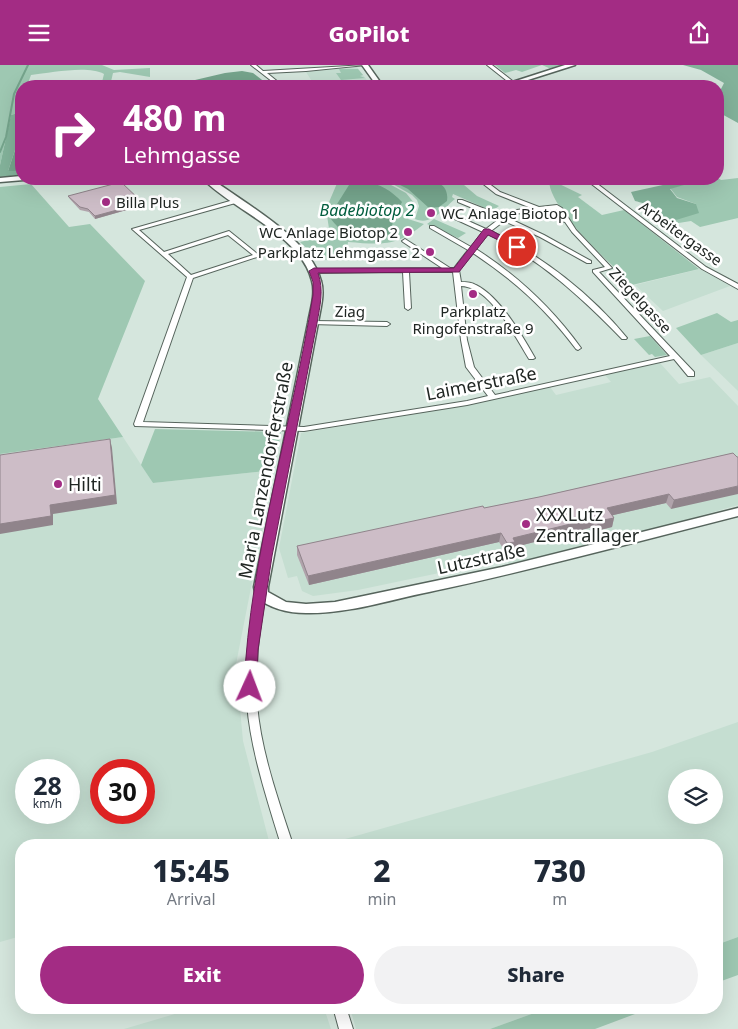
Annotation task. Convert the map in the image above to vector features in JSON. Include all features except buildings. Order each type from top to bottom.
[{"type":"street","points":[[253,65],[273,80]]},
{"type":"street","points":[[261,72],[365,65],[376,80]]},
{"type":"street","points":[[488,65],[509,80]]},
{"type":"street","points":[[523,80],[572,65]]},
{"type":"street","points":[[0,180],[15,179]]},
{"type":"street","name":"Maria Lanzendorferstraße","points":[[215,185],[273,227],[296,247],[307,259],[314,271],[317,282],[313,323],[266,556],[252,650],[250,687],[256,730],[267,777],[285,839]]},
{"type":"street","points":[[488,185],[498,193],[566,220]]},
{"type":"street","name":"Arbeitergasse","points":[[596,185],[704,268],[738,287]]},
{"type":"street","points":[[163,254],[228,233],[257,256],[190,277],[163,254],[135,229],[236,201]]},
{"type":"street","points":[[460,201],[504,217],[546,237],[589,263]]},
{"type":"street","name":"Ziegelgasse","points":[[539,209],[557,207],[574,231],[609,268],[595,271],[692,374]]},
{"type":"street","points":[[314,271],[453,270],[487,231],[504,217],[517,210],[539,209]]},
{"type":"street","points":[[444,212],[528,252],[555,271],[583,295],[624,338]]},
{"type":"street","points":[[432,227],[496,264],[534,296],[557,320],[578,348]]},
{"type":"street","points":[[405,241],[453,270],[458,284],[464,341],[470,367],[493,397]]},
{"type":"street","points":[[406,271],[408,308]]},
{"type":"street","name":"Laimerstraße","points":[[190,277],[138,424],[314,427],[467,403],[675,357]]},
{"type":"street","points":[[458,284],[472,285],[487,298],[514,328],[532,358]]},
{"type":"street","name":"Ziag","points":[[313,323],[387,324]]},
{"type":"street","name":"Lutzstraße","points":[[261,594],[274,604],[315,609],[335,607],[522,567],[738,512]]},
{"type":"street","points":[[342,1014],[346,1029]]},
{"type":"shaded area","points":[[0,65],[102,65],[114,70],[150,68],[150,77],[120,72],[113,73],[111,80],[102,80],[104,74],[97,71],[69,70],[31,75],[29,80],[15,80],[15,114],[11,115],[0,165]]},
{"type":"shaded area","points":[[495,65],[542,65],[522,72],[516,70],[505,73]]},
{"type":"shaded area","points":[[542,65],[562,65],[551,69]]},
{"type":"shaded area","points":[[683,65],[738,65],[738,123],[724,115],[724,80],[719,80],[701,70]]},
{"type":"shaded area","points":[[357,67],[367,80],[311,80],[306,72]]},
{"type":"shaded area","points":[[339,69],[358,69],[363,75],[360,76],[365,78],[341,80],[336,73],[341,73]]},
{"type":"shaded area","points":[[15,114],[15,150],[8,171],[15,171],[15,176],[0,177],[0,165],[11,115]]},
{"type":"shaded area","points":[[738,178],[738,218],[700,227],[691,221],[660,226],[656,221],[676,220],[696,204],[677,197],[670,188],[682,185],[724,185],[724,180]]},
{"type":"shaded area","points":[[32,185],[69,227],[90,224],[145,281],[98,399],[123,437],[0,454],[0,187]]},
{"type":"shaded area","points":[[336,185],[391,185],[406,193],[415,204],[414,212],[408,219],[424,224],[406,237],[398,240],[371,244],[348,242],[346,255],[333,255],[332,260],[318,259],[300,242],[330,235],[326,209]]},
{"type":"shaded area","points":[[394,185],[464,185],[477,196],[499,206],[492,211],[453,194],[452,197],[455,199],[442,212],[432,218],[421,221],[415,219],[419,206],[417,200]]},
{"type":"shaded area","points":[[550,185],[561,185],[582,195],[578,197],[602,215],[624,210],[699,269],[632,285],[569,220],[551,191]]},
{"type":"shaded area","points":[[663,185],[684,185],[670,189],[677,198],[696,204],[699,213],[676,220],[656,221],[652,209],[644,203],[635,201],[631,192]]},
{"type":"shaded area","points":[[434,219],[466,233],[458,238],[427,224]]},
{"type":"shaded area","points":[[700,269],[730,286],[663,311],[635,285]]},
{"type":"shaded area","points":[[717,313],[731,322],[738,320],[738,343],[701,355],[676,328]]},
{"type":"shaded area","points":[[650,336],[667,355],[655,357],[652,354],[649,355],[634,339]]},
{"type":"shaded area","points":[[738,343],[738,391],[701,355]]},
{"type":"shaded area","points":[[660,363],[679,384],[710,377],[738,406],[738,505],[675,523],[509,564],[506,559],[358,590],[313,596],[302,591],[297,576],[288,578],[279,548],[301,433],[464,406],[550,387],[556,395],[611,382],[605,375]]},
{"type":"shaded area","points":[[155,429],[281,432],[274,470],[153,483],[141,465]]},
{"type":"shaded area","points":[[123,437],[153,483],[274,470],[236,664],[243,741],[268,839],[15,839],[15,938],[0,942],[0,454]]},
{"type":"shaded area","points":[[738,722],[738,937],[723,942],[723,839],[345,839],[652,752]]},
{"type":"shaded area","points":[[738,937],[738,975],[723,980],[723,942]]},
{"type":"shaded area","points":[[175,1014],[326,1014],[331,1029],[124,1029]]},
{"type":"shaded area","points":[[352,1014],[531,1014],[490,1029],[356,1029]]},
{"type":"shaded area","points":[[531,1014],[635,1014],[595,1029],[490,1029]]},
{"type":"water","points":[[242,71],[253,73],[262,80],[195,80]]},
{"type":"water","points":[[15,150],[15,171],[8,171]]},
{"type":"water","name":"Badebiotop 2","points":[[349,185],[378,185],[394,194],[402,202],[393,220],[391,233],[368,239],[350,236],[343,232],[331,219],[332,212]]},
{"type":"water","points":[[400,185],[441,185],[447,192],[447,201],[439,207],[429,208],[408,189]]},
{"type":"waterway","points":[[21,80],[28,65]]},
{"type":"waterway","points":[[0,152],[6,137],[15,92]]},
{"type":"place","name":"Billa Plus","points":[[106,202]]},
{"type":"place","name":"WC Anlage Biotop 1","points":[[431,213]]},
{"type":"place","name":"WC Anlage Biotop 2","points":[[408,232]]},
{"type":"place","name":"Parkplatz Lehmgasse 2","points":[[430,252]]},
{"type":"place","name":"Parkplatz Ringofenstraße 9","points":[[473,294]]},
{"type":"place","name":"Hilti","points":[[58,484]]},
{"type":"place","name":"XXXLutz Zentrallager","points":[[526,524]]},
{"type":"route","points":[[250,687],[252,650],[266,556],[313,323],[317,295],[317,282],[314,271],[456,270],[487,231],[517,247]]}]
